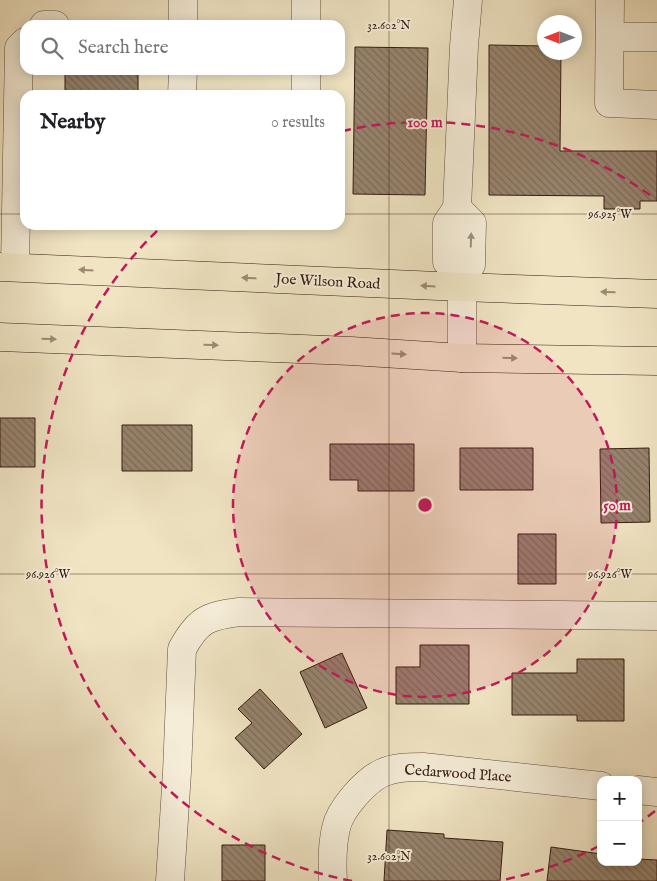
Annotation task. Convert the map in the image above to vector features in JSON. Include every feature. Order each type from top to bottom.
[{"type":"main road","name":"Joe Wilson Road","points":[[8,267],[461,281],[657,294]]},
{"type":"main road","points":[[0,337],[331,350],[462,358],[657,361]]},
{"type":"street","points":[[183,0],[183,20]]},
{"type":"street","points":[[306,0],[306,20]]},
{"type":"street","points":[[462,358],[461,281],[471,265],[472,223],[456,208],[468,0]]},
{"type":"street","points":[[610,0],[609,103],[657,105]]},
{"type":"street","points":[[610,37],[657,37]]},
{"type":"street","points":[[8,267],[20,47]]},
{"type":"street","points":[[182,90],[183,75]]},
{"type":"street","points":[[306,75],[306,90]]},
{"type":"street","points":[[170,881],[182,649],[190,635],[202,622],[218,615],[239,612],[657,616]]},
{"type":"street","name":"Cedarwood Place","points":[[333,881],[333,843],[336,825],[344,810],[362,788],[382,773],[401,767],[423,767],[597,786]]},
{"type":"street","points":[[642,790],[657,792]]},
{"type":"building","points":[[489,45],[537,46],[537,60],[561,60],[560,151],[657,151],[657,201],[640,201],[640,209],[604,209],[604,196],[489,195]]},
{"type":"building","points":[[355,47],[428,48],[425,195],[353,194]]},
{"type":"building","points":[[65,75],[138,75],[138,90],[65,90]]},
{"type":"building","points":[[0,418],[35,418],[35,467],[0,467]]},
{"type":"building","points":[[122,425],[192,425],[192,471],[122,471]]},
{"type":"building","points":[[330,444],[414,444],[414,491],[358,491],[358,480],[330,480]]},
{"type":"building","points":[[460,448],[533,448],[533,490],[460,490]]},
{"type":"building","points":[[649,448],[650,522],[601,523],[600,449]]},
{"type":"building","points":[[518,534],[556,534],[556,584],[518,584]]},
{"type":"building","points":[[420,645],[469,645],[469,704],[396,704],[396,667],[420,667]]},
{"type":"building","points":[[342,653],[367,708],[325,728],[300,672]]},
{"type":"building","points":[[577,659],[624,659],[624,721],[577,721],[577,715],[512,715],[512,673],[577,673]]},
{"type":"building","points":[[260,689],[302,734],[264,769],[235,738],[252,723],[238,709]]},
{"type":"building","points":[[387,830],[444,834],[444,838],[503,842],[500,881],[384,881]]},
{"type":"building","points":[[222,845],[265,845],[265,881],[222,881]]},
{"type":"building","points":[[551,847],[597,853],[597,866],[642,866],[642,859],[657,860],[657,881],[547,881]]}]
